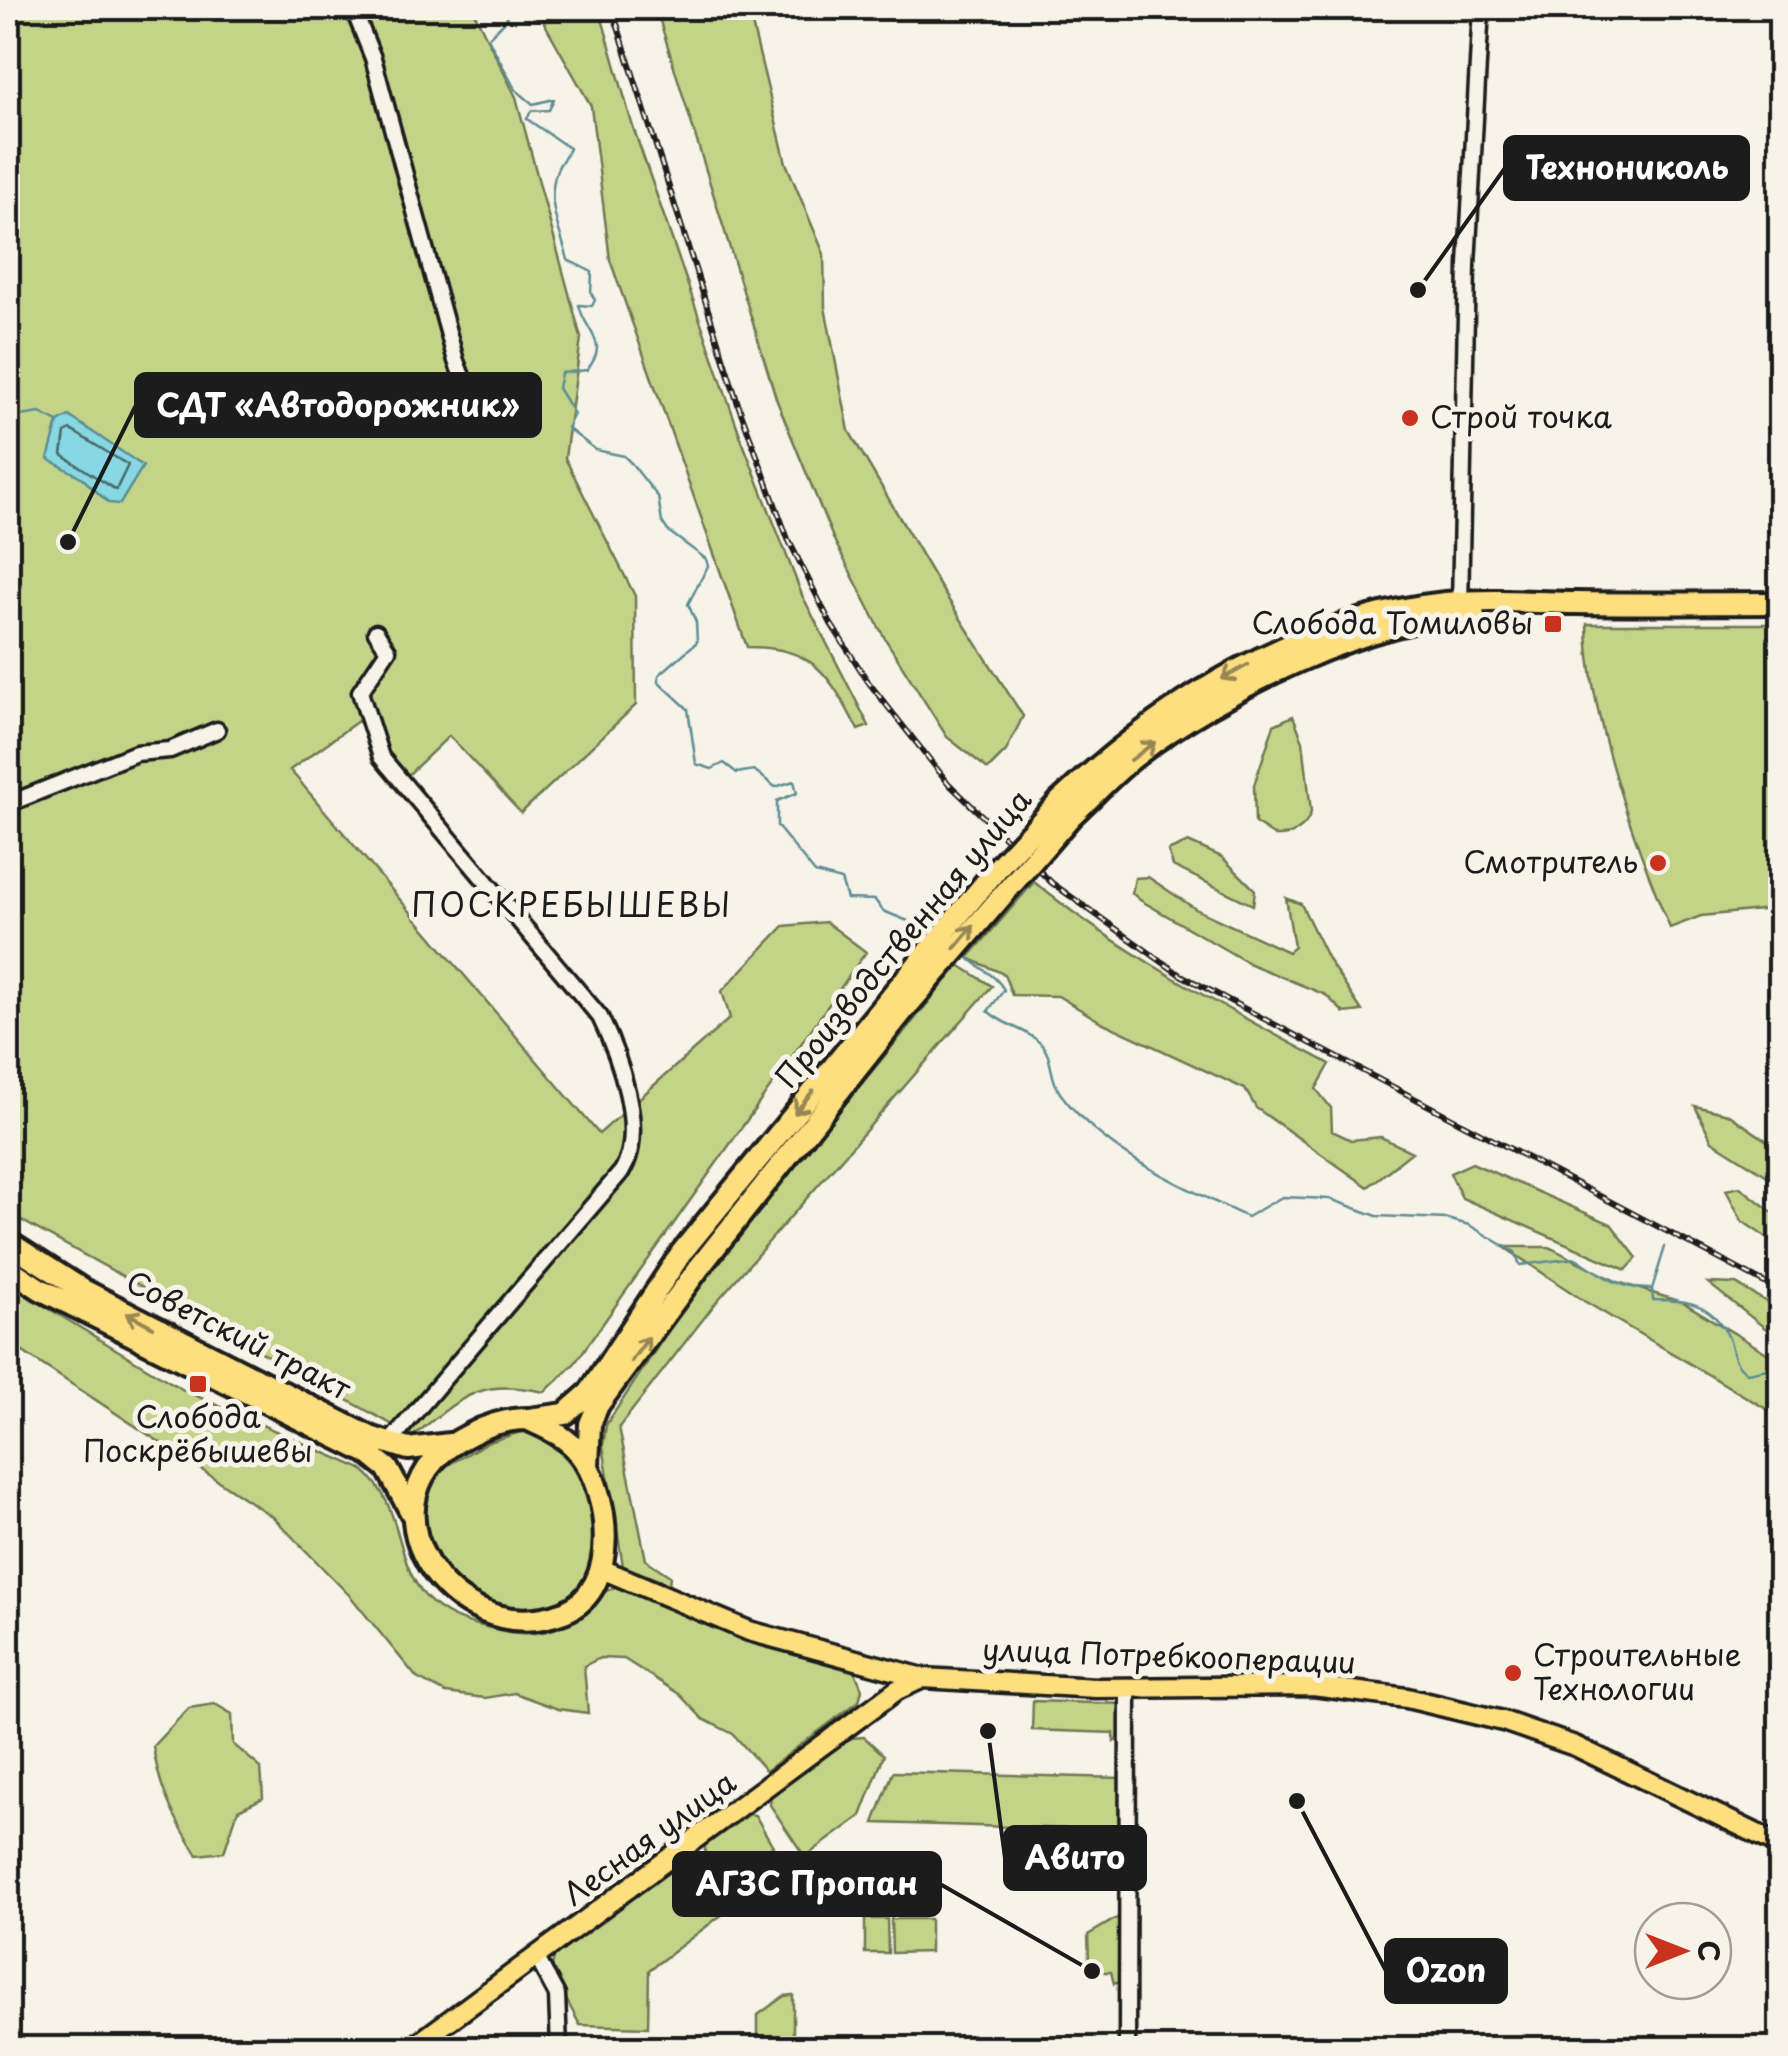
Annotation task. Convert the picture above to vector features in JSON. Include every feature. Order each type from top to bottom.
[{"type":"highway","name":"Производственная улица","points":[[588,1465],[590,1424],[598,1406],[1001,864],[1065,809],[1120,744],[1167,710],[1268,654],[1352,624],[1460,609],[1780,603]]},
{"type":"highway","name":"Производственная улица","points":[[1460,609],[1780,615]]},
{"type":"highway","name":"Производственная улица","points":[[527,1420],[550,1419],[576,1407],[682,1252],[895,1006]]},
{"type":"highway","name":"Советский тракт","points":[[8,1242],[83,1290],[388,1444],[428,1449],[452,1443]]},
{"type":"highway","name":"Советский тракт","points":[[8,1268],[56,1298],[368,1453],[388,1468],[412,1514]]},
{"type":"highway","points":[[527,1420],[555,1432],[588,1465],[604,1536],[604,1570],[588,1598],[548,1618],[508,1618],[484,1611],[443,1586],[428,1566],[412,1514],[424,1470],[452,1443],[492,1425],[527,1420]]},
{"type":"main road","name":"улица Потребкооперации","points":[[604,1570],[749,1631],[923,1678],[1128,1687],[1313,1686],[1368,1691],[1470,1713],[1575,1746],[1780,1845]]},
{"type":"main road","points":[[870,1666],[880,1684],[870,1710]]},
{"type":"main road","name":"Лесная улица","points":[[412,2048],[870,1710],[923,1678]]},
{"type":"street","points":[[353,8],[373,58],[456,361],[474,407]]},
{"type":"street","points":[[1460,609],[1467,265],[1481,8]]},
{"type":"street","points":[[376,632],[388,650],[360,692],[382,757],[600,1016],[609,1036],[633,1133],[622,1171],[388,1444]]},
{"type":"street","points":[[8,804],[136,754],[170,750],[217,730]]},
{"type":"street","points":[[1127,2048],[1128,1687]]},
{"type":"street","points":[[536,1956],[556,1995],[559,2048]]},
{"type":"green space","points":[[8,8],[472,8],[516,97],[581,338],[565,458],[635,596],[636,705],[521,813],[449,736],[408,775],[358,721],[290,770],[599,1134],[730,1018],[722,991],[784,926],[826,922],[866,952],[575,1363],[545,1392],[487,1389],[460,1401],[413,1436],[8,1213]]},
{"type":"green space","points":[[536,8],[599,8],[633,127],[741,438],[802,595],[869,726],[858,730],[828,679],[804,658],[770,648],[747,647],[610,260],[591,106]]},
{"type":"green space","points":[[656,8],[748,8],[786,163],[824,254],[825,307],[849,431],[939,585],[1023,716],[1006,751],[988,769],[947,737],[884,637],[833,538],[777,401]]},
{"type":"green space","points":[[1587,624],[1780,624],[1780,908],[1701,916],[1670,928],[1642,858],[1604,738],[1589,659]]},
{"type":"green space","points":[[1293,716],[1303,741],[1311,812],[1298,830],[1275,836],[1255,823],[1254,785],[1274,725]]},
{"type":"green space","points":[[1188,842],[1222,857],[1255,890],[1253,905],[1173,866],[1168,851]]},
{"type":"green space","points":[[1148,877],[1197,910],[1288,952],[1294,947],[1286,898],[1301,904],[1329,961],[1362,1011],[1344,1013],[1326,995],[1250,964],[1140,900],[1132,893],[1135,878]]},
{"type":"green space","points":[[1034,882],[1140,958],[1330,1064],[1316,1089],[1331,1108],[1332,1131],[1351,1140],[1381,1137],[1412,1152],[1368,1187],[1256,1108],[1245,1089],[1101,1022],[1058,996],[1012,995],[1004,974],[968,958]]},
{"type":"green space","points":[[959,965],[992,986],[718,1300],[619,1427],[646,1560],[670,1576],[669,1584],[623,1566],[603,1446],[606,1425],[705,1275]]},
{"type":"green space","points":[[1695,1106],[1728,1114],[1780,1150],[1780,1184],[1712,1141]]},
{"type":"green space","points":[[1472,1163],[1611,1224],[1637,1258],[1626,1270],[1462,1198],[1450,1173]]},
{"type":"green space","points":[[1740,1187],[1780,1218],[1780,1247],[1742,1221],[1726,1190]]},
{"type":"green space","points":[[1504,1247],[1549,1247],[1618,1282],[1684,1303],[1780,1361],[1780,1417],[1584,1301]]},
{"type":"green space","points":[[1708,1283],[1736,1284],[1780,1310],[1780,1340]]},
{"type":"green space","points":[[8,1284],[185,1391],[362,1469],[380,1489],[391,1511],[414,1579],[428,1599],[449,1615],[499,1630],[542,1632],[561,1626],[615,1587],[747,1641],[855,1672],[862,1689],[859,1701],[766,1771],[733,1734],[703,1719],[679,1694],[624,1659],[600,1658],[584,1666],[588,1713],[558,1709],[514,1693],[485,1698],[446,1693],[417,1678],[351,1597],[273,1517],[8,1342]]},
{"type":"green space","points":[[524,1431],[550,1445],[579,1474],[590,1501],[597,1555],[593,1577],[568,1601],[551,1608],[513,1610],[477,1600],[456,1586],[436,1557],[421,1514],[433,1474],[486,1443]]},
{"type":"green space","points":[[1033,1701],[1124,1704],[1124,1735],[1114,1741],[1114,1733],[1032,1730]]},
{"type":"green space","points":[[215,1704],[232,1714],[233,1744],[261,1768],[263,1798],[238,1810],[224,1852],[198,1855],[169,1803],[153,1746],[189,1708]]},
{"type":"green space","points":[[864,1737],[884,1755],[861,1816],[805,1857],[770,1805],[771,1796],[851,1738]]},
{"type":"green space","points":[[893,1772],[1122,1778],[1120,1830],[874,1823]]},
{"type":"green space","points":[[750,1814],[755,1815],[773,1846],[724,1879],[705,1854],[705,1845]]},
{"type":"green space","points":[[690,1855],[729,1899],[746,1888],[744,1898],[649,1970],[648,2027],[580,2025],[551,1971],[555,1954]]},
{"type":"green space","points":[[1117,1918],[1123,1921],[1122,1980],[1114,1984],[1111,1972],[1099,1972],[1099,1962],[1089,1962],[1088,1935]]},
{"type":"green space","points":[[865,1919],[887,1919],[888,1953],[865,1953]]},
{"type":"green space","points":[[891,1919],[930,1919],[930,1952],[892,1953]]},
{"type":"green space","points":[[793,1995],[793,2048],[758,2048],[758,2015],[784,1996]]},
{"type":"green space","points":[[592,2036],[648,2036],[648,2048],[590,2048]]},
{"type":"water","points":[[69,416],[143,466],[120,504],[109,503],[81,477],[48,459],[58,422]]},
{"type":"waterway","points":[[506,8],[507,19],[488,38],[515,89],[533,104],[554,99],[549,110],[531,111],[527,119],[569,148],[554,182],[555,216],[568,260],[592,272],[591,293],[595,300],[592,306],[579,305],[597,352],[587,370],[561,373],[558,388],[574,414],[567,428],[596,450],[624,456],[658,497],[662,522],[668,531],[706,559],[708,566],[688,604],[696,622],[697,642],[659,675],[659,682],[688,709],[696,764],[712,769],[724,763],[737,773],[754,770],[775,787],[794,781],[797,793],[777,801],[777,826],[815,873],[841,880],[847,899],[875,900],[883,911],[908,921],[908,928],[916,930],[924,919],[937,925]]},
{"type":"waterway","points":[[8,418],[40,413],[58,422]]},
{"type":"waterway","points":[[963,953],[1004,990],[988,1011],[1041,1044],[1060,1093],[1078,1115],[1121,1151],[1170,1180],[1247,1217],[1282,1197],[1330,1199],[1377,1216],[1447,1219],[1469,1225],[1515,1252],[1520,1265],[1576,1258],[1621,1284],[1652,1289],[1653,1300],[1686,1302],[1704,1309],[1720,1323],[1735,1359],[1747,1373],[1768,1369],[1780,1384]]},
{"type":"waterway","points":[[1652,1289],[1665,1247]]},
{"type":"railway","points":[[612,8],[739,407],[788,539],[831,624],[869,683],[949,784],[1052,883],[1179,974],[1780,1291]]},
{"type":"place","name":"Технониколь","points":[[1418,290]]},
{"type":"place","name":"Строй точка","points":[[1410,418]]},
{"type":"place","name":"СДТ «Автодорожник»","points":[[68,542]]},
{"type":"place","name":"Слобода Томиловы","points":[[1553,624]]},
{"type":"place","name":"Смотритель","points":[[1658,863]]},
{"type":"place","name":"Слобода Поскрёбышевы","points":[[198,1384]]},
{"type":"place","name":"Строительные Технологии","points":[[1513,1673]]},
{"type":"place","name":"Авито","points":[[988,1731]]},
{"type":"place","name":"Ozon","points":[[1297,1801]]},
{"type":"place","name":"АГЗС Пропан","points":[[1092,1971]]},
{"type":"district","name":"ПОСКРЕБЫШЕВЫ","points":[[572,906]]}]
